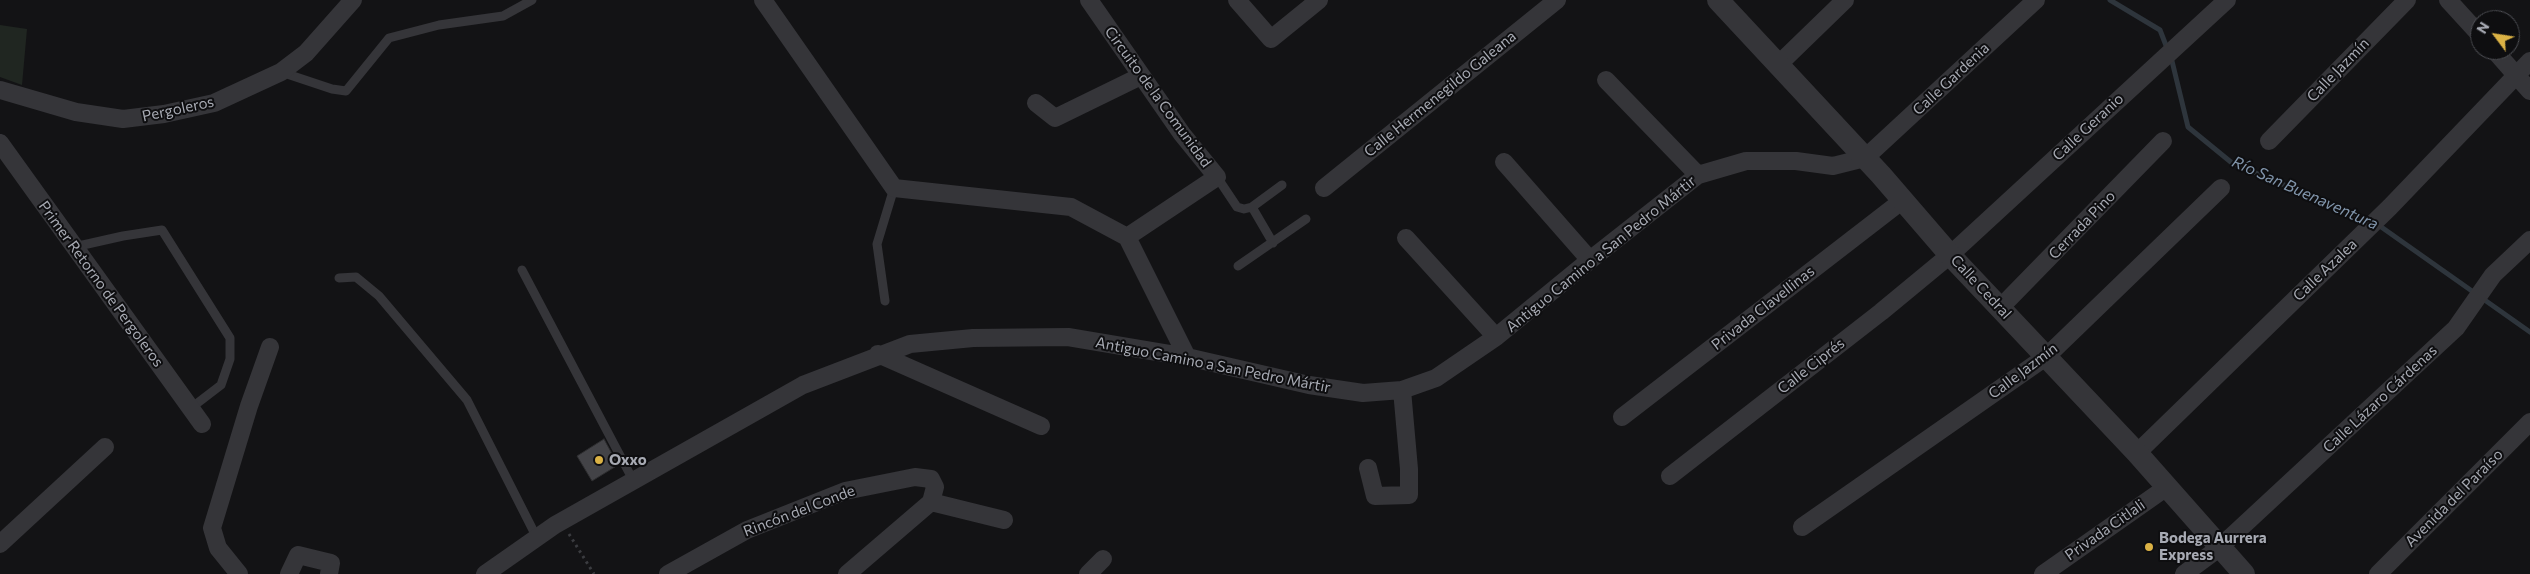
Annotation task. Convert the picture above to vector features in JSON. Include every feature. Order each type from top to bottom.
[{"type":"street","name":"Pergoleros","points":[[0,90],[76,112],[123,119],[164,114],[214,103],[281,72],[306,53],[354,0]]},
{"type":"street","points":[[763,0],[894,188],[1071,208],[1127,237],[1187,357]]},
{"type":"street","name":"Circuito de la Comunidad","points":[[1089,0],[1216,177],[1127,237]]},
{"type":"street","points":[[1237,0],[1271,39],[1319,0]]},
{"type":"street","name":"Calle Hermenegildo Galeana","points":[[1324,188],[1557,0]]},
{"type":"street","name":"Calle Cedral","points":[[1718,0],[1865,158],[1950,255],[2048,356],[2137,453],[2244,574]]},
{"type":"street","points":[[1779,64],[1844,0]]},
{"type":"street","name":"Calle Gardenia","points":[[1865,158],[2036,0]]},
{"type":"street","name":"Calle Geranio","points":[[1950,255],[2226,0]]},
{"type":"street","name":"Calle Jazmín","points":[[2270,141],[2407,0]]},
{"type":"street","points":[[2448,0],[2470,24]]},
{"type":"street","points":[[2503,60],[2530,90]]},
{"type":"street","name":"Calle Azalea","points":[[2137,453],[2390,207],[2530,61]]},
{"type":"street","points":[[1036,103],[1055,118],[1142,76]]},
{"type":"street","points":[[1606,80],[1698,175]]},
{"type":"street","name":"Cerrada Pino","points":[[2000,308],[2164,141]]},
{"type":"street","name":"Primer Retorno de Pergoleros","points":[[0,143],[202,424]]},
{"type":"street","name":"Antiguo Camino a San Pedro Mártir","points":[[485,574],[536,536],[803,385],[878,354],[910,344],[973,338],[1068,337],[1187,357],[1354,392],[1402,390],[1436,378],[1496,337],[1698,175],[1746,161],[1796,161],[1833,166],[1865,158]]},
{"type":"street","points":[[1504,162],[1590,260]]},
{"type":"street","name":"Calle Jazmín","points":[[1802,527],[2048,356],[2221,188]]},
{"type":"street","name":"Privada Clavellinas","points":[[1622,417],[1903,200]]},
{"type":"street","points":[[1406,238],[1496,337]]},
{"type":"street","name":"Calle Lázaro Cárdenas","points":[[2184,574],[2220,548],[2456,328],[2493,275],[2530,240]]},
{"type":"street","name":"Calle Ciprés","points":[[1670,476],[1950,255]]},
{"type":"street","points":[[239,574],[218,548],[212,528],[270,347]]},
{"type":"street","points":[[878,354],[1041,426]]},
{"type":"street","points":[[1368,468],[1375,496],[1408,496],[1409,469],[1402,390]]},
{"type":"street","name":"Avenida del Paraíso","points":[[2378,574],[2530,422]]},
{"type":"street","points":[[0,544],[105,447]]},
{"type":"street","name":"Rincón del Conde","points":[[668,574],[747,530],[845,490],[915,477],[931,479],[933,494]]},
{"type":"street","name":"Privada Citlali","points":[[2043,574],[2167,487]]},
{"type":"street","points":[[855,572],[933,494],[1004,520]]},
{"type":"street","points":[[289,574],[298,555],[331,563],[329,574]]},
{"type":"street","points":[[1088,574],[1103,560]]},
{"type":"lane","points":[[281,72],[332,89],[346,90],[389,38],[439,25],[503,16],[532,0]]},
{"type":"lane","points":[[1216,177],[1236,207],[1244,209],[1252,207],[1282,185]]},
{"type":"lane","points":[[885,301],[877,244],[894,188]]},
{"type":"lane","points":[[1252,207],[1273,243]]},
{"type":"lane","points":[[1238,266],[1306,219]]},
{"type":"lane","points":[[74,247],[162,230],[230,338],[230,359],[221,385],[191,408]]},
{"type":"lane","points":[[522,270],[634,482]]},
{"type":"lane","points":[[339,278],[356,277],[379,296],[467,400],[536,536]]},
{"type":"path","points":[[561,522],[594,574]]},
{"type":"shaded area","points":[[0,25],[27,29],[22,85],[0,77]]},
{"type":"building","name":"Oxxo","points":[[604,439],[618,465],[592,481],[577,456]]},
{"type":"waterway","name":"Río San Buenaventura","points":[[2110,0],[2160,30],[2172,61],[2188,127],[2232,163],[2370,221]]},
{"type":"waterway","name":"Río San Buenaventura","points":[[2377,224],[2530,332]]},
{"type":"place","name":"Oxxo","points":[[599,460]]},
{"type":"place","name":"Bodega Aurrera Express","points":[[2149,547]]}]
